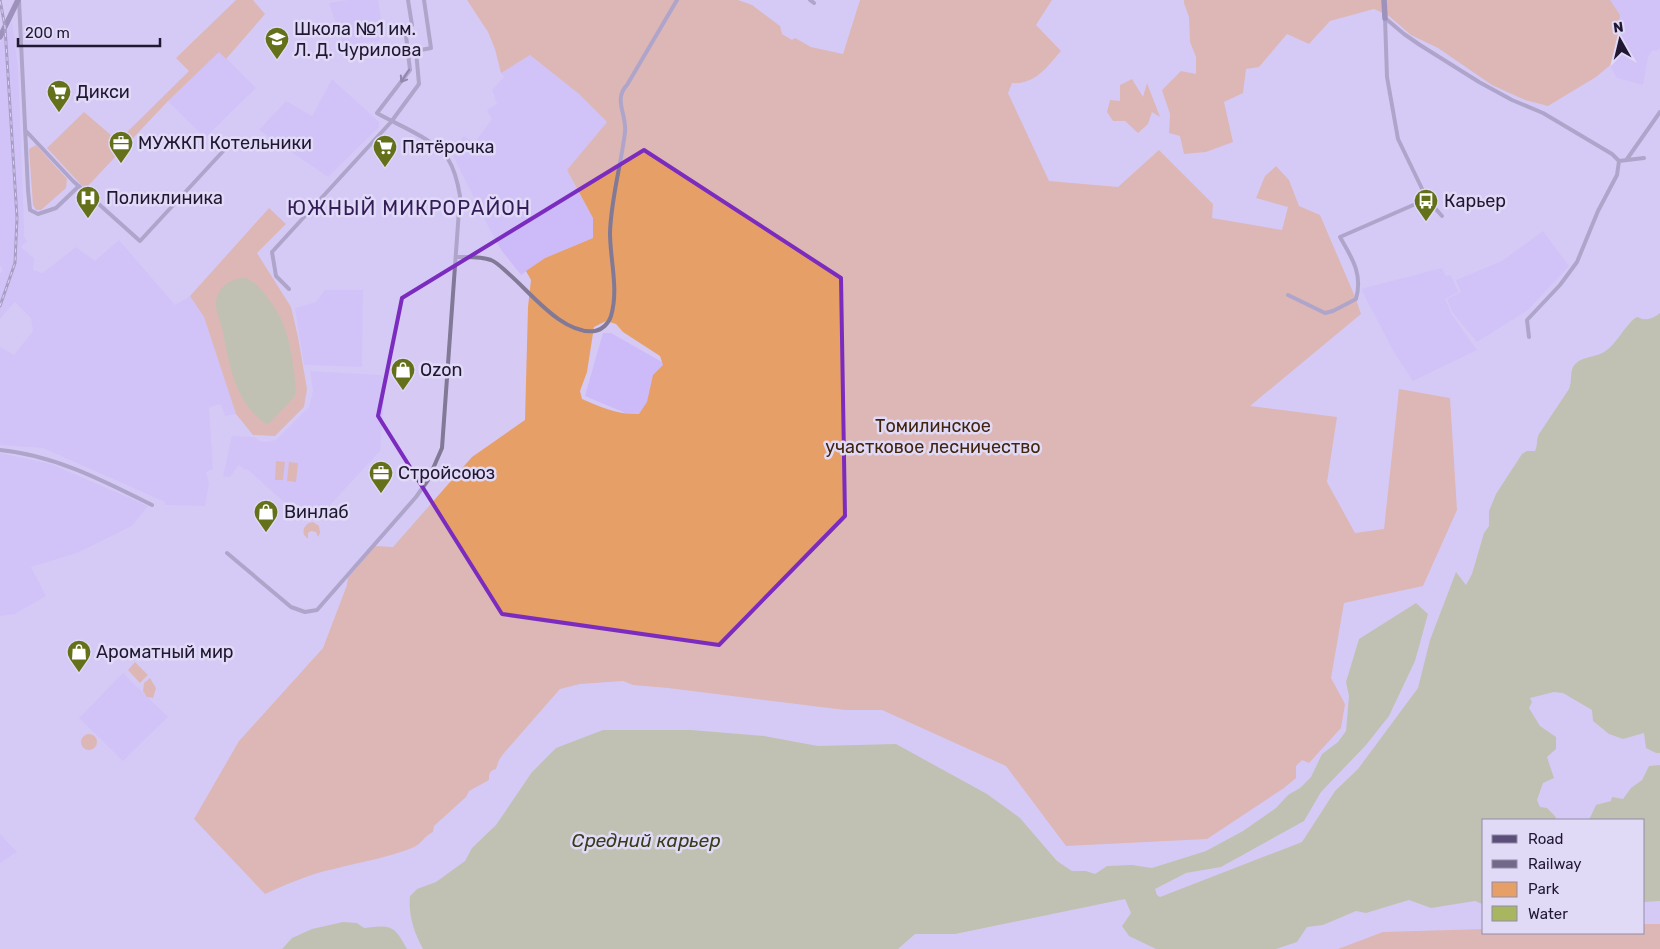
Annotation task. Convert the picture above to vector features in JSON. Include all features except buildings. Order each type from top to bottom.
[{"type":"street","points":[[0,37],[19,0]]},
{"type":"street","points":[[19,0],[30,210],[38,214],[56,208],[79,186]]},
{"type":"street","points":[[227,553],[291,607],[300,611],[312,612],[320,608],[416,497],[428,480],[438,459],[444,439],[460,196],[448,158],[424,138],[377,113],[410,70],[405,27],[412,25],[408,0]]},
{"type":"street","points":[[289,289],[276,276],[272,252],[391,122],[419,84],[416,51],[431,48],[424,0]]},
{"type":"street","points":[[457,257],[474,257],[492,261],[506,271],[566,325],[595,331],[604,327],[610,318],[613,305],[614,276],[610,235],[612,203],[625,129],[620,101],[621,91],[627,85],[677,0]]},
{"type":"street","points":[[810,0],[814,3]]},
{"type":"street","points":[[1384,0],[1387,76],[1398,139],[1427,199],[1442,216]]},
{"type":"street","points":[[1385,18],[1420,45],[1472,77],[1512,100],[1549,117],[1612,154],[1619,161]]},
{"type":"street","points":[[1627,159],[1660,112]]},
{"type":"street","points":[[25,130],[79,186],[140,241],[226,148]]},
{"type":"street","points":[[1619,161],[1644,158]]},
{"type":"street","points":[[1529,337],[1527,320],[1560,285],[1577,262],[1595,219],[1617,175],[1619,161]]},
{"type":"street","points":[[1288,295],[1325,313],[1356,299],[1359,289],[1359,278],[1340,237],[1427,199]]},
{"type":"street","points":[[0,450],[49,459],[71,467],[152,505]]},
{"type":"highlighted area","points":[[644,150],[841,278],[845,516],[719,645],[502,614],[378,416],[402,298]]},
{"type":"shaded area","points":[[348,0],[378,0],[382,23],[378,31],[380,41],[343,45],[329,3]]},
{"type":"shaded area","points":[[1610,0],[1660,0],[1660,48],[1652,51],[1648,57],[1643,85],[1617,78],[1610,66],[1613,63],[1620,15]]},
{"type":"shaded area","points":[[12,22],[18,68],[23,235],[27,241],[21,247],[34,258],[33,270],[43,273],[76,247],[95,261],[119,240],[175,305],[190,296],[204,317],[236,414],[225,416],[221,404],[209,407],[213,469],[206,472],[209,483],[205,506],[165,505],[165,502],[43,448],[0,445],[0,347],[14,355],[33,331],[31,318],[15,302],[0,319],[0,273],[3,271],[0,265],[0,43]]},
{"type":"shaded area","points":[[219,51],[256,88],[205,138],[168,101]]},
{"type":"shaded area","points":[[530,55],[579,94],[607,122],[567,170],[593,218],[593,238],[545,258],[521,275],[493,236],[451,152],[464,136],[474,143],[492,119],[487,110],[497,104],[492,90],[504,77],[501,73]]},
{"type":"shaded area","points":[[332,79],[379,122],[379,127],[328,177],[259,130],[286,101],[312,116]]},
{"type":"shaded area","points":[[1543,231],[1569,266],[1528,310],[1477,342],[1453,313],[1447,299],[1461,292],[1456,280],[1502,261]]},
{"type":"shaded area","points":[[1442,268],[1446,276],[1451,275],[1458,292],[1445,299],[1452,315],[1477,350],[1413,381],[1395,354],[1361,289]]},
{"type":"shaded area","points":[[325,290],[363,290],[362,367],[304,365],[295,308],[316,302]]},
{"type":"shaded area","points":[[603,333],[611,333],[674,369],[654,425],[585,396]]},
{"type":"shaded area","points":[[310,371],[382,375],[385,380],[380,451],[320,516],[314,511],[309,516],[300,516],[247,469],[245,470],[239,465],[230,477],[223,476],[232,436],[255,437],[259,441],[266,442],[276,440],[309,407],[313,391]]},
{"type":"shaded area","points":[[0,453],[51,464],[148,506],[132,526],[77,553],[31,567],[46,596],[15,614],[0,616]]},
{"type":"shaded area","points":[[123,673],[168,717],[123,761],[79,718]]},
{"type":"shaded area","points":[[0,834],[17,852],[0,863]]},
{"type":"green space","points":[[236,0],[253,0],[265,14],[226,59],[219,52],[168,101],[85,189],[47,148],[84,112],[118,141],[189,71],[176,58]]},
{"type":"green space","name":"Томилинское участковое лесничество","points":[[467,0],[738,0],[752,5],[780,26],[782,34],[792,40],[795,38],[811,47],[843,54],[860,0],[1052,0],[1036,25],[1061,51],[1034,78],[1020,83],[1012,83],[1008,93],[1049,181],[1118,187],[1159,150],[1213,204],[1212,218],[1282,230],[1288,207],[1256,198],[1265,176],[1276,166],[1289,180],[1299,206],[1320,215],[1361,314],[1250,406],[1337,417],[1327,482],[1355,533],[1384,529],[1399,389],[1450,398],[1457,510],[1423,586],[1344,603],[1331,678],[1345,704],[1341,728],[1309,763],[1302,760],[1296,766],[1296,778],[1284,788],[1207,839],[1066,846],[1006,766],[882,710],[845,710],[633,685],[623,681],[580,684],[560,689],[504,753],[496,769],[490,773],[489,780],[469,791],[466,797],[434,826],[433,832],[415,846],[393,855],[316,874],[265,894],[194,819],[239,741],[323,648],[348,578],[375,546],[393,547],[472,457],[525,420],[528,307],[531,280],[526,271],[545,258],[593,238],[593,218],[567,170],[607,122],[579,94],[530,55],[501,73],[495,49],[488,32]],"holes":[[[606,321],[616,324],[623,332],[660,356],[663,365],[653,375],[647,402],[639,414],[616,412],[582,399],[580,391],[587,372],[594,327]]]},
{"type":"green space","points":[[1184,0],[1610,0],[1620,15],[1618,44],[1613,63],[1596,77],[1548,106],[1525,100],[1492,85],[1438,48],[1411,35],[1389,16],[1374,9],[1330,21],[1309,44],[1287,34],[1259,67],[1246,69],[1243,93],[1224,102],[1233,142],[1206,152],[1184,154],[1180,136],[1169,133],[1170,114],[1162,90],[1181,71],[1196,74],[1196,57],[1190,42],[1189,17]]},
{"type":"green space","points":[[1132,79],[1143,97],[1147,83],[1160,117],[1152,112],[1148,124],[1138,133],[1125,121],[1113,121],[1107,112],[1110,100],[1120,101],[1120,85]]},
{"type":"green space","points":[[36,145],[67,179],[66,188],[41,210],[36,210],[33,205],[29,149]]},
{"type":"green space","points":[[269,208],[286,224],[257,253],[291,307],[307,389],[304,407],[275,436],[253,435],[236,414],[204,317],[190,296]]},
{"type":"green space","points":[[276,461],[285,462],[283,480],[275,480]]},
{"type":"green space","points":[[289,462],[298,463],[296,482],[287,481]]},
{"type":"green space","points":[[313,522],[319,526],[320,533],[318,537],[316,532],[311,531],[308,533],[308,539],[304,535],[304,528]]},
{"type":"green space","points":[[135,662],[148,675],[140,683],[128,670]]},
{"type":"green space","points":[[150,678],[156,688],[153,698],[147,697],[143,691],[144,683]]},
{"type":"green space","points":[[89,734],[97,742],[89,750],[81,742]]},
{"type":"green space","points":[[1645,924],[1660,924],[1660,949],[1338,949],[1383,932],[1482,929],[1482,934],[1645,934]]},
{"type":"water","points":[[245,278],[259,287],[276,309],[284,326],[294,373],[295,396],[270,423],[266,424],[247,406],[241,395],[231,370],[217,313],[216,300],[224,286],[234,280]]},
{"type":"water","name":"Средний карьер","points":[[1660,313],[1660,753],[1646,748],[1644,733],[1623,739],[1609,734],[1593,721],[1592,710],[1563,693],[1554,692],[1530,698],[1532,702],[1529,708],[1540,726],[1556,737],[1556,749],[1547,757],[1554,778],[1543,783],[1537,800],[1540,807],[1547,808],[1556,817],[1555,819],[1482,819],[1482,904],[1475,901],[1431,908],[1409,900],[1366,913],[1356,911],[1323,925],[1307,927],[1297,942],[1276,949],[1156,949],[1129,936],[1122,926],[1131,913],[1125,899],[955,934],[915,934],[898,949],[423,949],[414,930],[410,896],[417,889],[436,882],[465,861],[472,848],[496,825],[532,772],[556,748],[603,730],[691,730],[764,736],[818,746],[896,744],[987,794],[1020,818],[1057,861],[1072,871],[1086,871],[1095,874],[1107,866],[1132,865],[1152,868],[1206,851],[1243,831],[1276,808],[1288,795],[1300,788],[1311,777],[1322,754],[1338,742],[1346,731],[1349,696],[1346,682],[1359,639],[1416,603],[1428,614],[1415,661],[1389,716],[1366,745],[1321,792],[1304,821],[1221,867],[1186,873],[1155,889],[1157,895],[1160,897],[1302,842],[1335,791],[1358,769],[1418,688],[1430,640],[1456,572],[1466,585],[1472,574],[1484,533],[1489,526],[1489,511],[1496,494],[1522,454],[1527,451],[1535,451],[1539,434],[1569,389],[1573,367],[1579,361],[1600,354],[1608,349],[1635,318],[1649,319]]},
{"type":"water","points":[[1660,765],[1660,901],[1645,902],[1645,819],[1589,819],[1596,805],[1611,801],[1612,797],[1623,799],[1631,788],[1642,780],[1649,766]]},
{"type":"water","points":[[343,922],[357,923],[364,928],[380,926],[390,928],[395,931],[407,949],[282,949],[292,938],[312,929]]},
{"type":"railway","points":[[0,0],[5,27],[17,218],[15,263],[0,306]]},
{"type":"place","name":"Школа №1 им. Л. Д. Чурилова","points":[[277,60]]},
{"type":"place","name":"Дикси","points":[[59,113]]},
{"type":"place","name":"МУЖКП Котельники","points":[[121,164]]},
{"type":"place","name":"Пятёрочка","points":[[385,168]]},
{"type":"place","name":"Поликлиника","points":[[88,219]]},
{"type":"place","name":"Карьер","points":[[1426,222]]},
{"type":"place","name":"Ozon","points":[[403,391]]},
{"type":"place","name":"Стройсоюз","points":[[381,494]]},
{"type":"place","name":"Винлаб","points":[[266,533]]},
{"type":"place","name":"Ароматный мир","points":[[79,673]]},
{"type":"district","name":"ЮЖНЫЙ МИКРОРАЙОН","points":[[409,208]]}]
